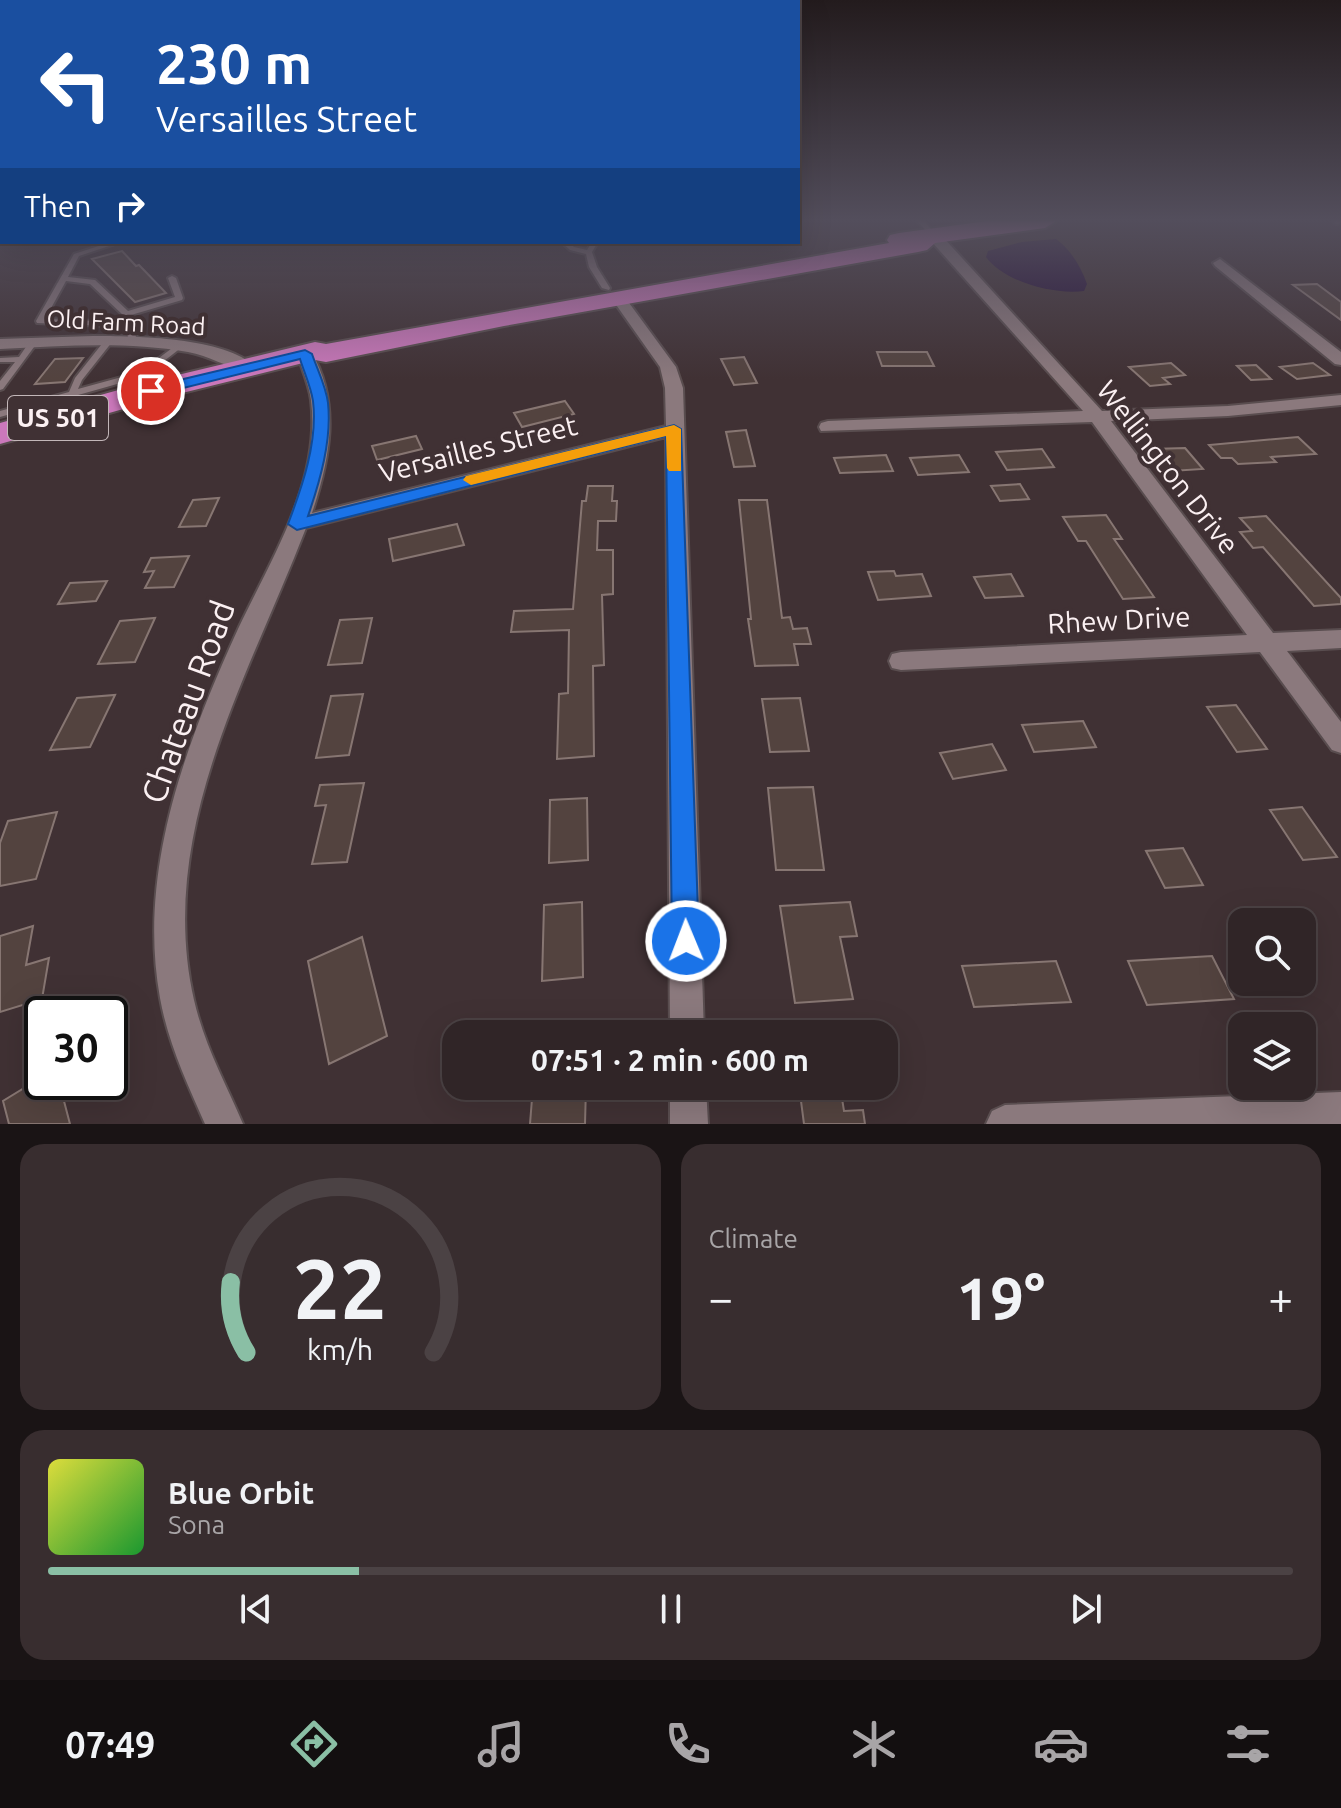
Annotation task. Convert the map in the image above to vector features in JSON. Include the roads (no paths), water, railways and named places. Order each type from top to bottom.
[{"type":"highway","name":"US 501","points":[[0,434],[60,404],[157,380],[247,367],[310,352],[326,353],[714,273]]},
{"type":"highway","name":"US 501","points":[[310,352],[325,342],[741,273]]},
{"type":"street","name":"Wellington Drive","points":[[965,273],[1098,417],[1341,742]]},
{"type":"street","points":[[1233,273],[1341,360]]},
{"type":"street","points":[[613,294],[668,367],[674,388],[687,1020]]},
{"type":"street","name":"Old Farm Road","points":[[0,344],[108,342],[179,345],[215,351],[247,367]]},
{"type":"street","name":"Chateau Road","points":[[224,1124],[192,1058],[177,1004],[169,938],[172,867],[177,836],[206,736],[297,524],[312,481],[320,427],[320,401],[310,352]]},
{"type":"street","points":[[828,427],[1237,410],[1341,400]]},
{"type":"street","name":"Versailles Street","points":[[297,524],[674,429]]},
{"type":"street","name":"Rhew Drive","points":[[901,661],[1341,639]]},
{"type":"street","points":[[688,1100],[689,1124]]},
{"type":"street","points":[[1005,1124],[1341,1110]]},
{"type":"lane","points":[[66,273],[40,321],[131,325]]},
{"type":"lane","points":[[598,273],[613,294]]},
{"type":"lane","points":[[63,278],[92,282],[127,314],[133,343]]},
{"type":"lane","points":[[127,314],[179,298],[172,278]]},
{"type":"lane","points":[[0,414],[60,404],[108,342]]},
{"type":"lane","points":[[0,387],[33,343]]},
{"type":"lane","points":[[157,380],[179,345]]},
{"type":"lane","points":[[0,360],[20,359]]}]
